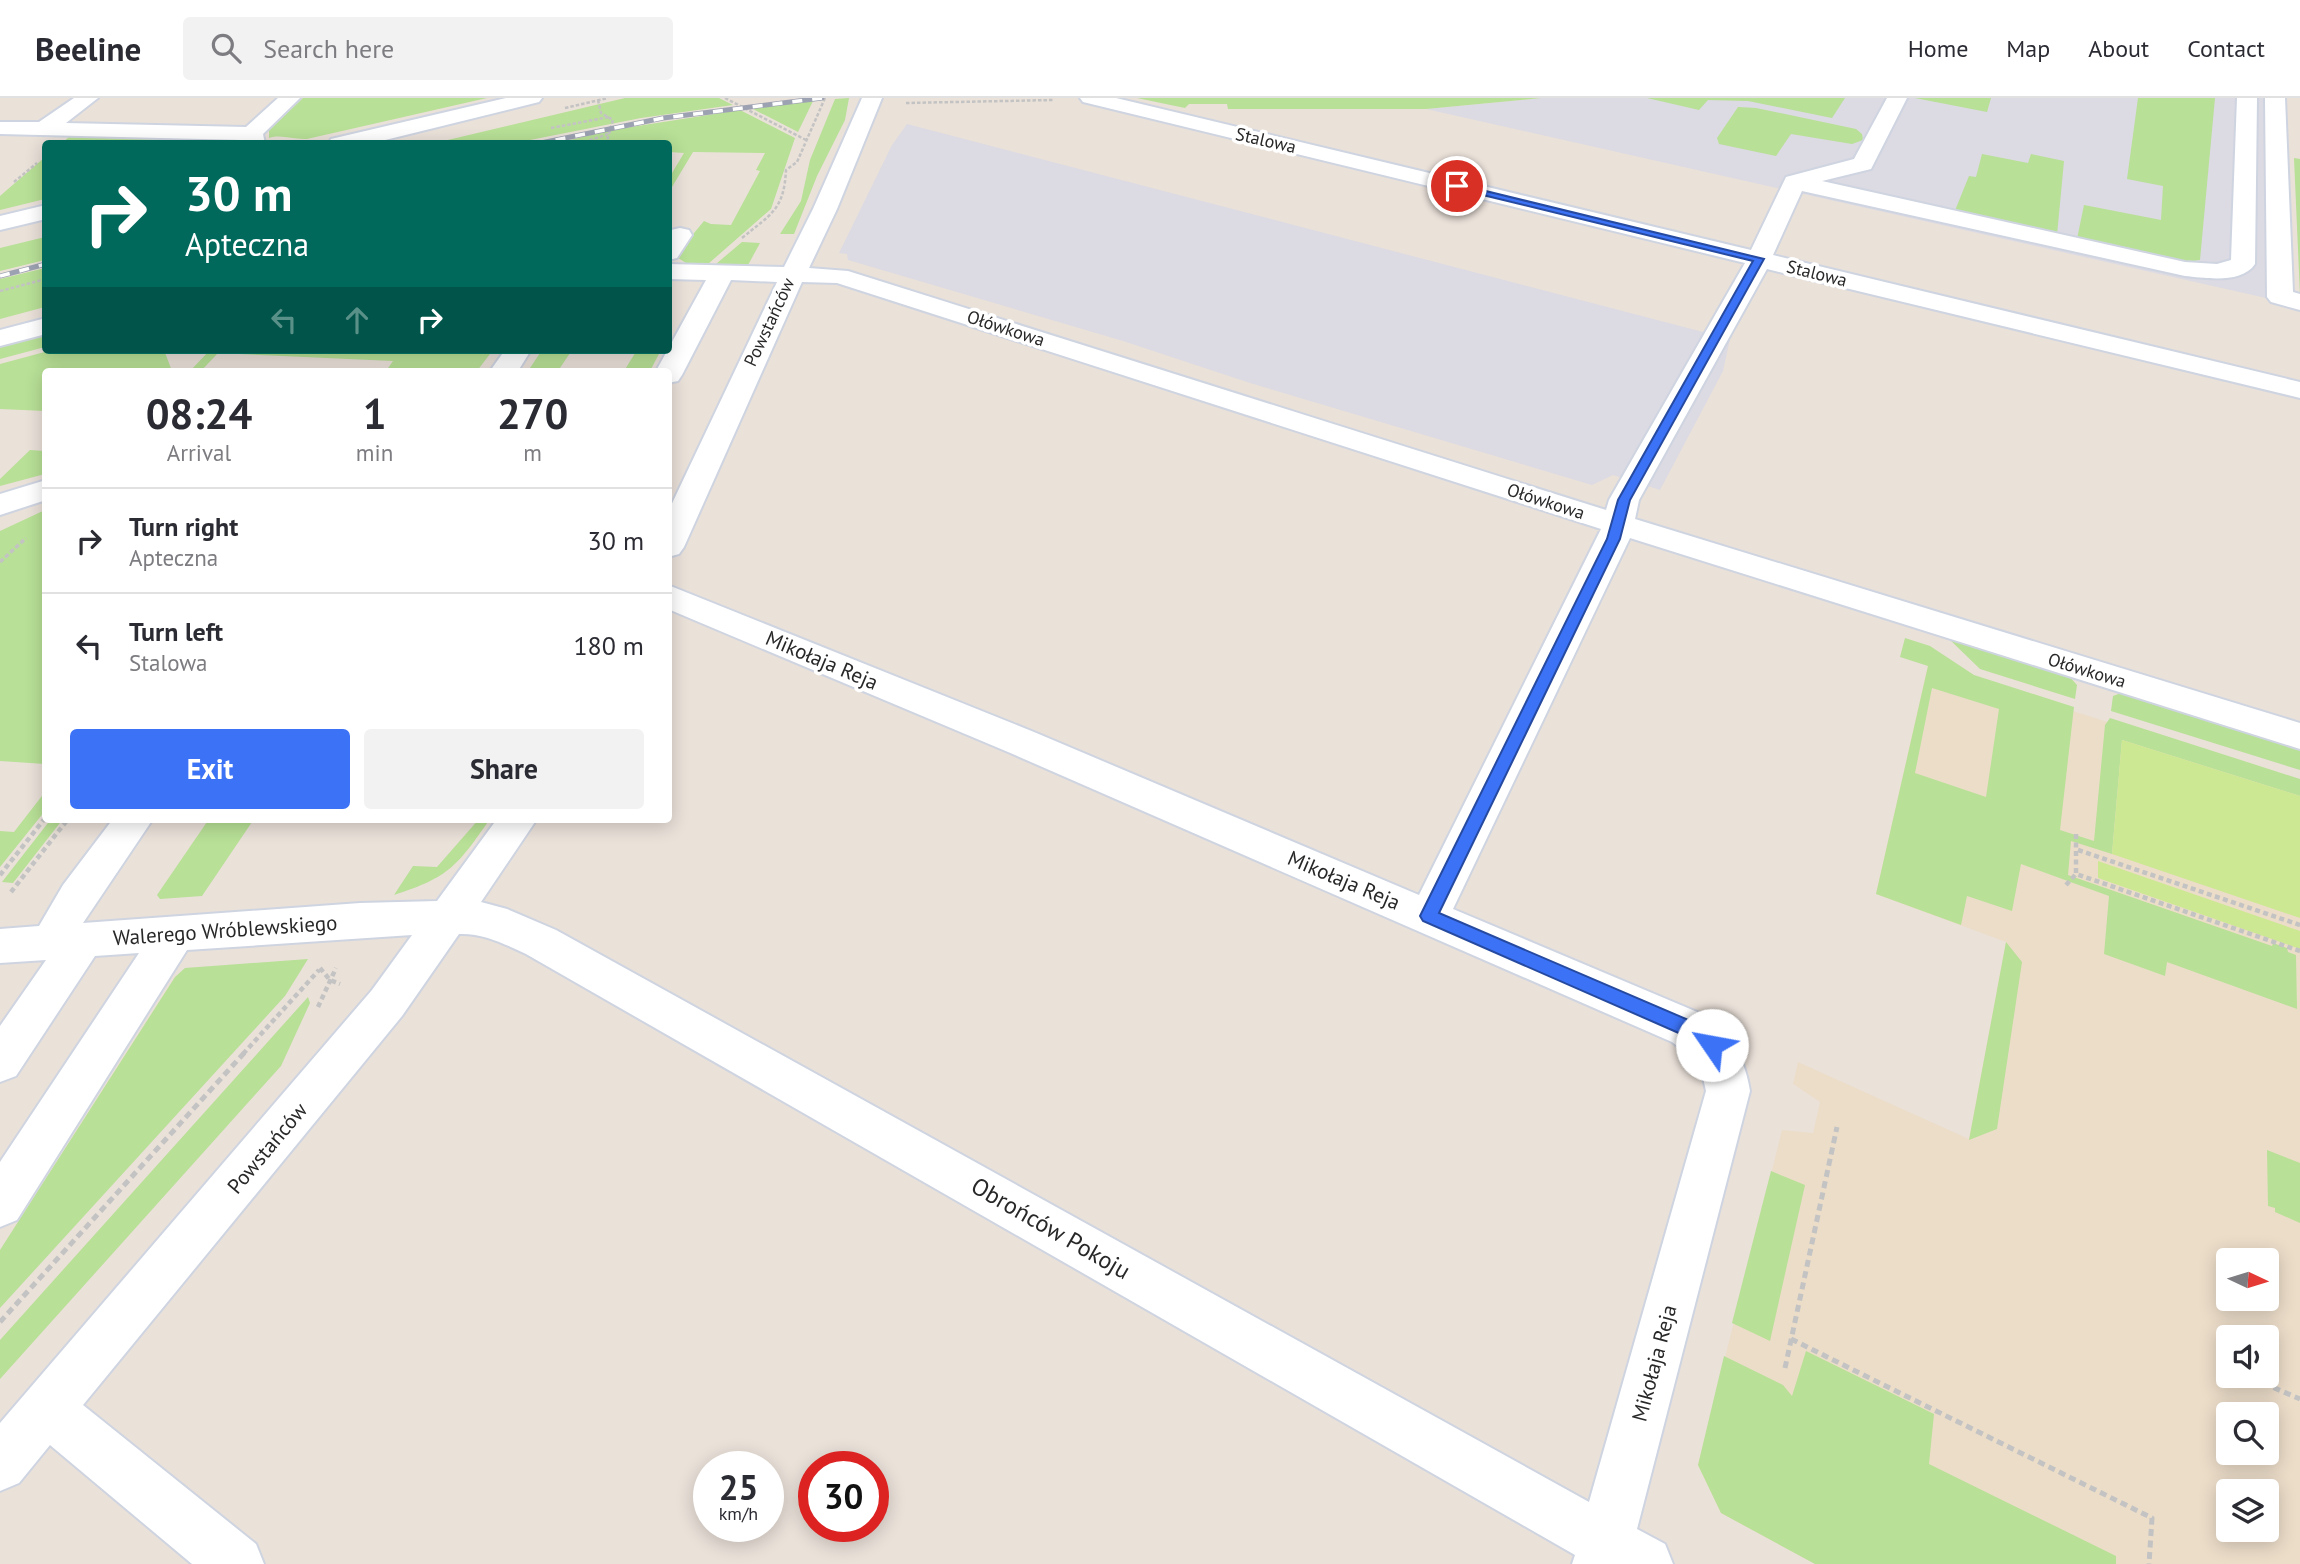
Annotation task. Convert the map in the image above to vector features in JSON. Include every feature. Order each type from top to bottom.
[{"type":"street","points":[[44,129],[88,98]]},
{"type":"street","points":[[0,128],[253,139],[290,98]]},
{"type":"street","points":[[356,140],[532,98]]},
{"type":"street","name":"Powstańców","points":[[672,538],[791,274],[825,209],[872,98]]},
{"type":"street","name":"Stalowa","points":[[1090,98],[2300,390]]},
{"type":"street","points":[[1794,182],[1863,164],[1896,98]]},
{"type":"street","points":[[1794,182],[2185,269],[2219,272],[2243,264],[2247,98]]},
{"type":"street","points":[[2276,98],[2280,297],[2300,302]]},
{"type":"street","points":[[2275,130],[2300,134]]},
{"type":"street","points":[[1429,916],[1614,539],[1624,500],[1759,259],[1794,182]]},
{"type":"street","points":[[0,223],[42,213]]},
{"type":"street","points":[[672,235],[680,235],[672,247]]},
{"type":"street","name":"Ołówkowa","points":[[672,271],[839,276],[1618,524],[2300,736]]},
{"type":"street","points":[[671,368],[722,273]]},
{"type":"street","points":[[0,338],[42,327]]},
{"type":"street","points":[[0,505],[42,490]]},
{"type":"street","name":"Mikołaja Reja","points":[[672,598],[1021,742],[1429,916],[1687,1028],[1712,1045],[1727,1075],[1728,1091],[1617,1557]]},
{"type":"street","points":[[0,1062],[67,941],[77,897],[131,823]]},
{"type":"street","name":"Powstańców","points":[[0,1464],[366,1030],[515,823]]},
{"type":"street","name":"Walerego Wróblewskiego","points":[[0,946],[360,920],[449,917]]},
{"type":"street","name":"Obrońców Pokoju","points":[[449,917],[482,918],[541,942],[1617,1557]]},
{"type":"street","points":[[0,1204],[176,932]]},
{"type":"street","points":[[47,1409],[236,1564]]},
{"type":"path","points":[[725,98],[806,140]]},
{"type":"path","points":[[736,243],[778,208],[785,189],[786,170],[797,162],[825,98]]},
{"type":"path","points":[[598,100],[601,113],[613,120],[607,140]]},
{"type":"path","points":[[905,103],[1058,100]]},
{"type":"path","points":[[591,140],[609,134]]},
{"type":"path","points":[[9,186],[42,159]]},
{"type":"path","points":[[0,290],[42,280]]},
{"type":"path","points":[[0,562],[29,534]]},
{"type":"path","points":[[0,875],[42,822]]},
{"type":"path","points":[[12,892],[65,823]]},
{"type":"path","points":[[2066,886],[2076,874],[2076,834]]},
{"type":"path","points":[[2078,850],[2300,925]]},
{"type":"path","points":[[2076,874],[2300,951]]},
{"type":"path","points":[[0,1322],[320,969],[323,957]]},
{"type":"path","points":[[320,969],[330,980],[351,989]]},
{"type":"path","points":[[1785,1368],[1837,1127]]},
{"type":"path","points":[[1791,1339],[2152,1518],[2149,1564]]},
{"type":"path","points":[[2275,1388],[2300,1399]]},
{"type":"shaded area","points":[[1541,98],[2265,98],[2266,298],[1426,109]]},
{"type":"shaded area","points":[[907,124],[1730,339],[1723,371],[1660,490],[1613,475],[1592,485],[1250,383],[1123,341],[848,260],[847,254],[839,253],[892,145]]},
{"type":"shaded area","points":[[1928,665],[2300,783],[2300,1564],[1815,1564],[1721,1513],[1698,1465],[1782,1130],[1813,1133],[1820,1102],[1793,1084],[1798,1062],[1969,1139],[2006,942],[1876,894]]},
{"type":"green space","points":[[303,98],[487,98],[307,139],[269,138],[269,130]]},
{"type":"green space","points":[[625,98],[719,98],[733,105],[641,118],[530,140],[448,140]]},
{"type":"green space","points":[[849,98],[845,120],[817,176],[794,234],[780,234],[801,201],[810,160],[835,99]]},
{"type":"green space","points":[[1137,98],[1541,98],[1426,109],[1228,109],[1227,104],[1189,104],[1185,108]]},
{"type":"green space","points":[[1647,98],[1845,98],[1832,118],[1748,101],[1708,100],[1699,110]]},
{"type":"green space","points":[[1915,98],[1991,98],[1987,112]]},
{"type":"green space","points":[[2138,98],[2215,98],[2200,260],[2187,262],[2077,239],[2084,205],[2161,220],[2163,186],[2127,179]]},
{"type":"green space","points":[[813,101],[798,132],[751,108]]},
{"type":"green space","points":[[1738,107],[1756,108],[1856,129],[1862,134],[1863,140],[1852,144],[1791,134],[1776,156],[1719,144],[1717,138]]},
{"type":"green space","points":[[740,110],[795,138],[771,209],[708,264],[686,263],[675,256],[704,221],[731,225],[760,171],[756,170],[765,153],[693,152],[672,187],[672,173],[684,153],[672,152],[672,140],[570,140],[612,130]]},
{"type":"green space","points":[[69,137],[178,140],[66,140]]},
{"type":"green space","points":[[1982,154],[2028,163],[2031,154],[2064,161],[2057,235],[1954,213],[1969,176],[1976,177]]},
{"type":"green space","points":[[2294,158],[2300,159],[2300,295]]},
{"type":"green space","points":[[42,160],[42,200],[0,210],[0,196]]},
{"type":"green space","points":[[42,238],[42,261],[0,271],[0,248]]},
{"type":"green space","points":[[742,242],[760,243],[748,265],[716,264]]},
{"type":"green space","points":[[42,269],[42,308],[0,319],[0,279]]},
{"type":"green space","points":[[42,335],[42,348],[0,359],[0,346]]},
{"type":"green space","points":[[42,353],[166,354],[171,368],[42,368],[42,411],[0,409],[0,364]]},
{"type":"green space","points":[[206,354],[217,354],[204,368],[193,368]]},
{"type":"green space","points":[[240,354],[490,354],[479,368],[388,368],[393,361]]},
{"type":"green space","points":[[539,354],[569,354],[560,368],[530,368]]},
{"type":"green space","points":[[635,354],[659,354],[652,368],[626,368]]},
{"type":"green space","points":[[30,450],[42,451],[42,475],[0,486],[0,479]]},
{"type":"green space","points":[[42,511],[42,764],[0,761],[0,531]]},
{"type":"green space","points":[[1947,637],[2068,675],[2077,685],[2075,699],[1980,669]]},
{"type":"green space","points":[[1905,638],[1930,646],[1974,675],[2074,707],[2060,830],[2094,841],[2105,725],[2110,718],[2300,779],[2300,796],[2122,740],[2112,854],[2071,841],[2068,875],[2272,946],[2273,943],[2287,948],[2288,952],[2296,955],[2297,1009],[2167,962],[2165,976],[2104,954],[2109,896],[2021,864],[2012,911],[1967,896],[1961,925],[1876,894],[1928,666],[1900,657]],"holes":[[[1932,688],[1999,709],[1986,797],[1915,773]]]},
{"type":"green space","points":[[2121,693],[2300,749],[2300,770],[2111,711],[2113,696]]},
{"type":"green space","points":[[2122,740],[2300,796],[2300,918],[2112,854]]},
{"type":"green space","points":[[42,796],[42,815],[0,867],[0,831],[14,832]]},
{"type":"green space","points":[[48,823],[60,823],[13,883],[2,882]]},
{"type":"green space","points":[[206,823],[251,823],[202,896],[160,899],[157,895]]},
{"type":"green space","points":[[476,823],[487,823],[451,868],[428,882],[394,895],[413,866],[437,867]]},
{"type":"green space","points":[[2098,861],[2300,931],[2300,949],[2098,878]]},
{"type":"green space","points":[[2006,942],[2022,962],[1997,1129],[1969,1140]]},
{"type":"green space","points":[[308,959],[285,996],[0,1308],[0,1250],[175,977],[185,968]]},
{"type":"green space","points":[[308,997],[310,1003],[281,1066],[0,1379],[0,1340]]},
{"type":"green space","points":[[2267,1150],[2300,1163],[2300,1223],[2268,1206]]},
{"type":"green space","points":[[1771,1171],[1805,1185],[1770,1341],[1732,1323]]},
{"type":"green space","points":[[1806,1351],[1934,1414],[1929,1464],[2116,1556],[2116,1564],[1815,1564],[1721,1513],[1698,1465],[1724,1356],[1783,1385],[1792,1396]]},
{"type":"railway","points":[[556,140],[663,118],[822,98]]},
{"type":"railway","points":[[0,276],[42,265]]},
{"type":"route","points":[[1457,186],[1759,259],[1748,283],[1633,482],[1624,500],[1614,539],[1429,916],[1687,1028],[1712,1045]]}]
